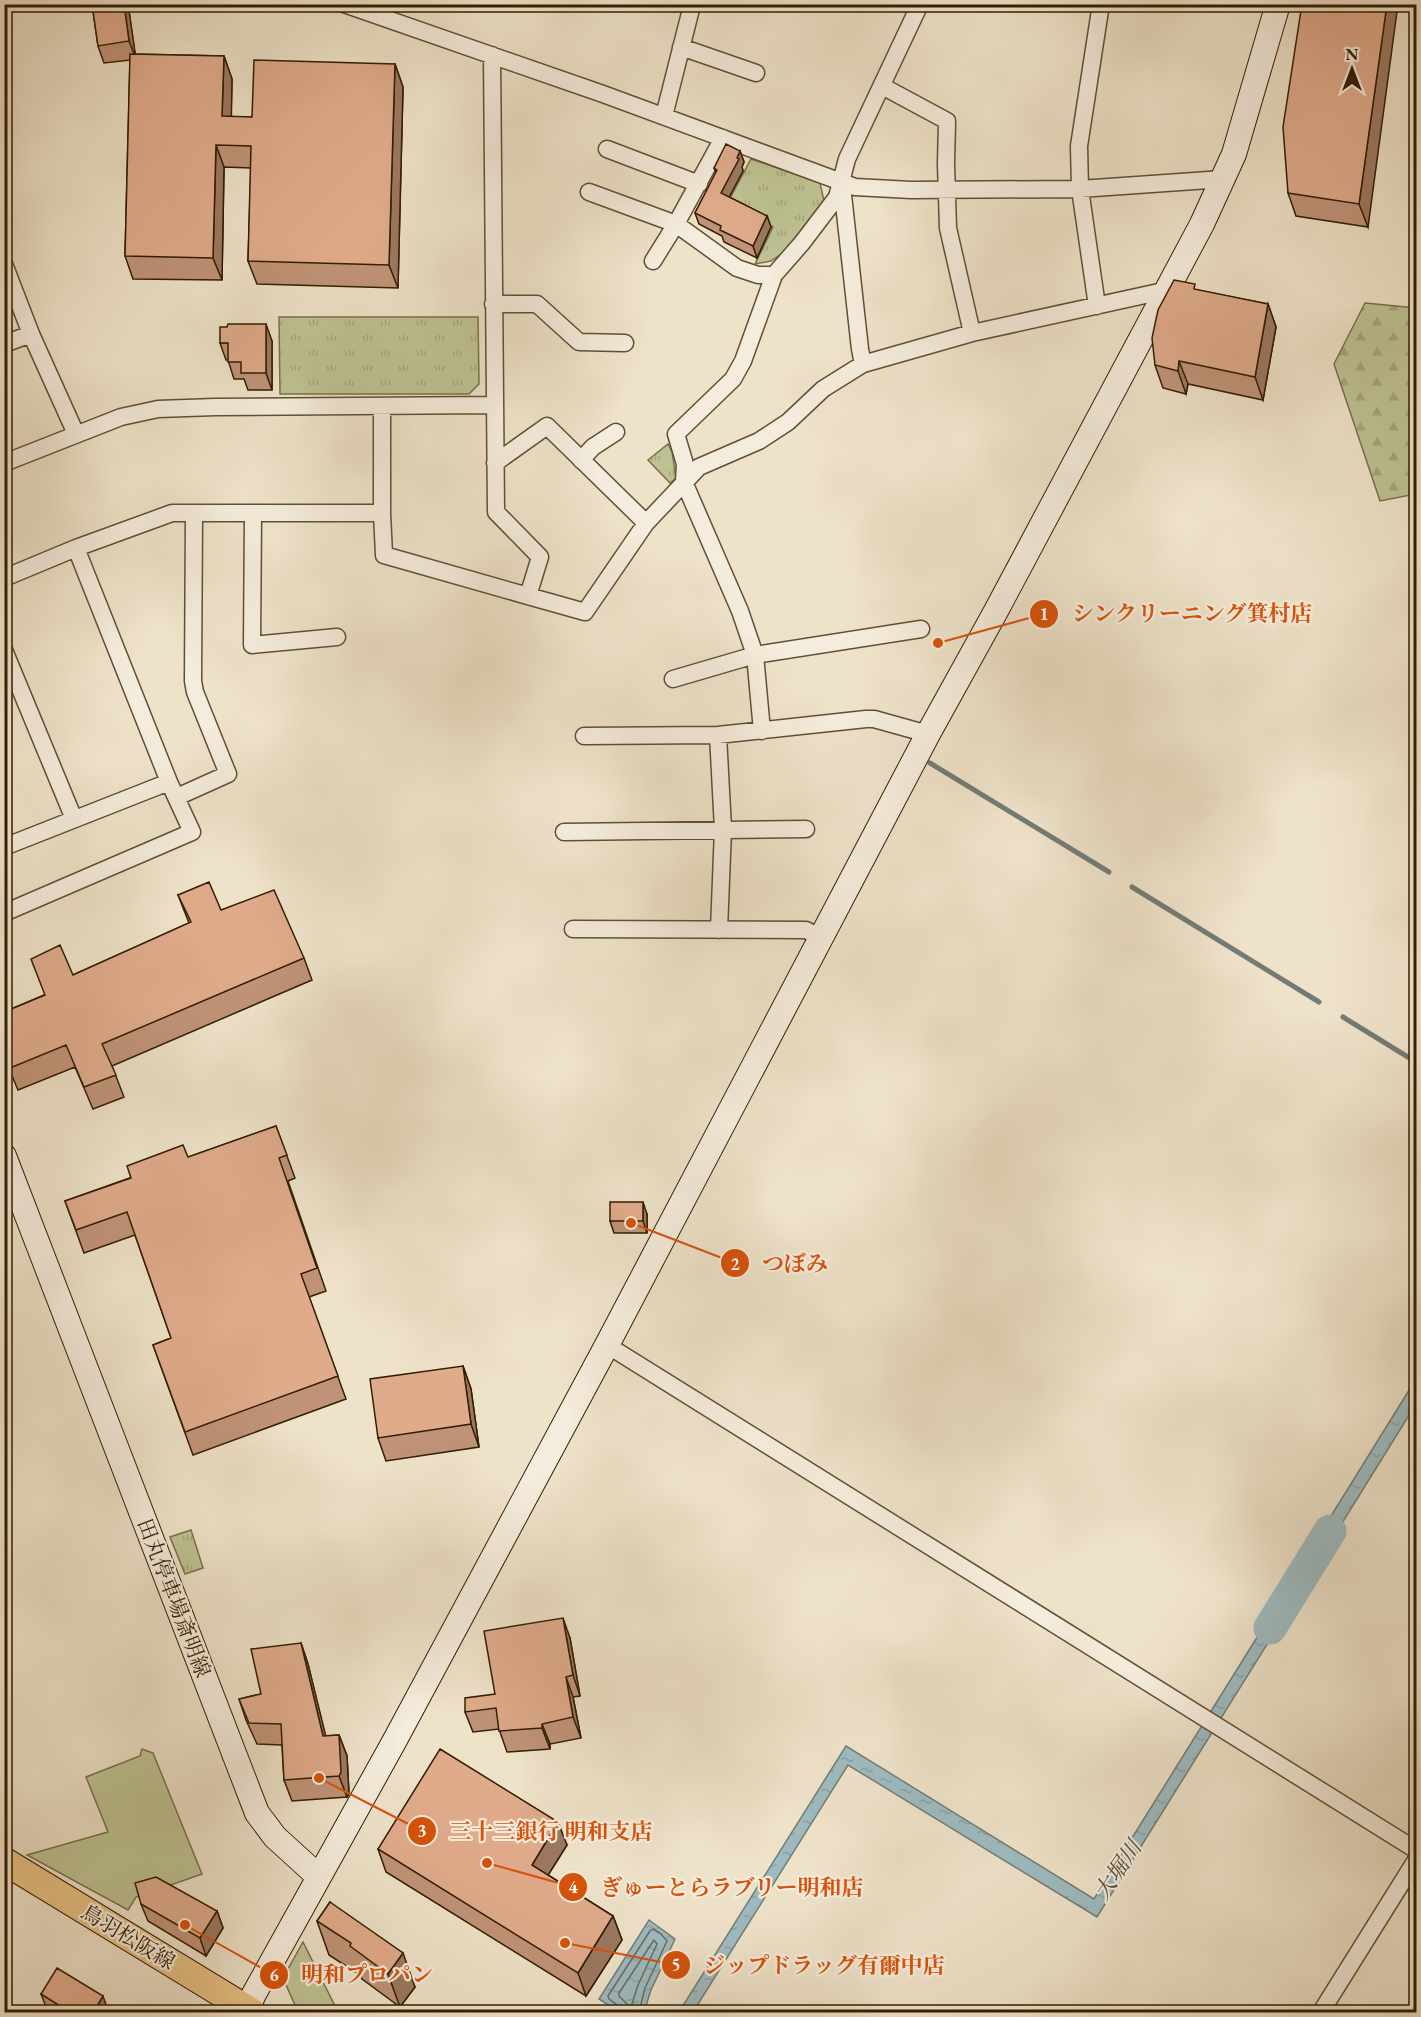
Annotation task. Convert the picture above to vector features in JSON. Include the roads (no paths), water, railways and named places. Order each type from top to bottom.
[{"type":"main road","name":"鳥羽松阪線","points":[[4,1861],[249,2012]]},
{"type":"street","points":[[344,4],[866,189],[1080,189],[1223,179]]},
{"type":"street","points":[[762,731],[755,655],[740,611],[684,482],[686,464],[676,434],[733,380],[743,361],[774,275],[837,197],[847,159],[920,4]]},
{"type":"street","points":[[1097,306],[1080,189],[1079,146],[1101,4]]},
{"type":"street","points":[[249,2012],[319,1877],[607,1345],[928,734],[1168,290],[1234,154],[1278,4]]},
{"type":"street","points":[[664,116],[692,5]]},
{"type":"street","points":[[681,47],[756,73]]},
{"type":"street","points":[[492,55],[496,512],[540,556],[528,596]]},
{"type":"street","points":[[882,86],[947,121],[948,228],[972,333]]},
{"type":"street","points":[[652,261],[676,224],[723,138]]},
{"type":"street","points":[[607,149],[699,184]]},
{"type":"street","points":[[842,182],[863,363]]},
{"type":"street","points":[[589,192],[676,224],[737,268],[758,275],[774,275]]},
{"type":"street","points":[[4,264],[31,334],[76,434]]},
{"type":"street","points":[[382,406],[384,555],[585,612],[646,523],[699,467],[759,441],[788,422],[824,389],[863,363],[972,333],[1168,290]]},
{"type":"street","points":[[493,304],[537,304],[579,342],[625,343]]},
{"type":"street","points":[[4,344],[31,334]]},
{"type":"street","points":[[4,463],[121,417],[158,410],[215,407],[494,405]]},
{"type":"street","points":[[495,463],[546,426],[646,523]]},
{"type":"street","points":[[582,460],[593,447],[616,432]]},
{"type":"street","points":[[4,578],[76,548],[172,513],[382,513]]},
{"type":"street","points":[[4,847],[74,819],[228,774],[195,692],[193,681],[195,513]]},
{"type":"street","points":[[253,513],[252,645],[336,637]]},
{"type":"street","points":[[4,913],[192,832],[76,548]]},
{"type":"street","points":[[673,679],[755,655],[921,630]]},
{"type":"street","points":[[4,650],[74,819]]},
{"type":"street","points":[[584,735],[718,735],[866,719],[874,719],[928,734]]},
{"type":"street","points":[[718,735],[723,829],[719,930]]},
{"type":"street","points":[[564,832],[806,829]]},
{"type":"street","points":[[573,929],[806,930],[821,938]]},
{"type":"street","name":"田丸停車場斎明線","points":[[4,1156],[257,1813],[275,1838],[319,1877]]},
{"type":"street","points":[[607,1345],[1416,1850]]},
{"type":"street","points":[[1321,2013],[1416,1860]]},
{"type":"water","points":[[1416,1379],[1416,1404],[1311,1573],[1300,1566]]},
{"type":"water","points":[[1289,1586],[1299,1593],[1097,1917],[848,1765],[693,2012],[679,2012],[846,1746],[1094,1899]]},
{"type":"water","points":[[649,1920],[675,1939],[651,1990],[644,2012],[619,2012],[599,1999]]},
{"type":"waterway","points":[[930,763],[1109,872]]},
{"type":"waterway","points":[[1132,887],[1319,1002]]},
{"type":"waterway","points":[[1343,1017],[1416,1062]]},
{"type":"waterway","name":"大堀川","points":[[1270,1628],[1330,1531]]},
{"type":"place","name":"シンクリーニング箕村店","points":[[938,643]]},
{"type":"place","name":"つぼみ","points":[[631,1223]]},
{"type":"place","name":"三十三銀行 明和支店","points":[[319,1778]]},
{"type":"place","name":"ぎゅーとらラブリー明和店","points":[[487,1863]]},
{"type":"place","name":"明和プロパン","points":[[185,1925]]},
{"type":"place","name":"ジップドラッグ有爾中店","points":[[565,1943]]}]
